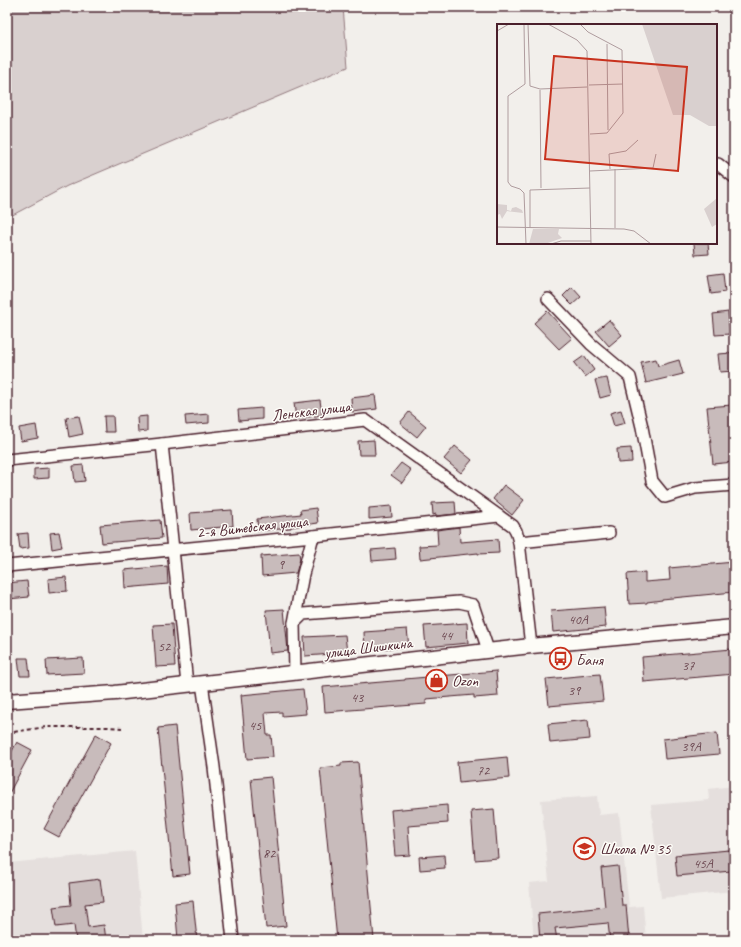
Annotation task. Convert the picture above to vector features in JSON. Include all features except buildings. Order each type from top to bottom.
[{"type":"main road","name":"улица Шишкина","points":[[7,702],[115,693],[488,650],[734,627]]},
{"type":"street","points":[[717,164],[734,177]]},
{"type":"street","points":[[548,300],[591,344],[630,377],[642,427],[652,481],[665,497],[695,488],[734,485]]},
{"type":"street","name":"Ленская улица","points":[[7,460],[162,444],[365,420],[513,526],[519,542],[531,646]]},
{"type":"street","points":[[162,444],[187,684]]},
{"type":"street","name":"2-я Витебская улица","points":[[7,566],[499,516]]},
{"type":"street","points":[[519,542],[609,533]]},
{"type":"street","points":[[295,673],[294,623],[303,574],[313,536]]},
{"type":"street","points":[[294,623],[303,614],[458,602],[474,605],[488,650]]},
{"type":"street","points":[[202,683],[214,767],[233,940]]},
{"type":"path","points":[[7,733],[46,727],[122,728]]},
{"type":"shaded area","points":[[7,7],[343,7],[348,67],[67,186],[7,218]]},
{"type":"shaded area","points":[[734,786],[734,891],[661,898],[651,805],[709,800],[708,789]]},
{"type":"shaded area","name":"Школа № 35","points":[[597,796],[599,815],[619,813],[629,907],[643,906],[646,940],[534,940],[529,883],[549,881],[541,800]]},
{"type":"shaded area","points":[[135,851],[143,940],[7,940],[8,863]]},
{"type":"place","name":"Баня","points":[[561,659]]},
{"type":"place","name":"Ozon","points":[[436,680]]},
{"type":"place","name":"Школа № 35","points":[[584,848]]}]
